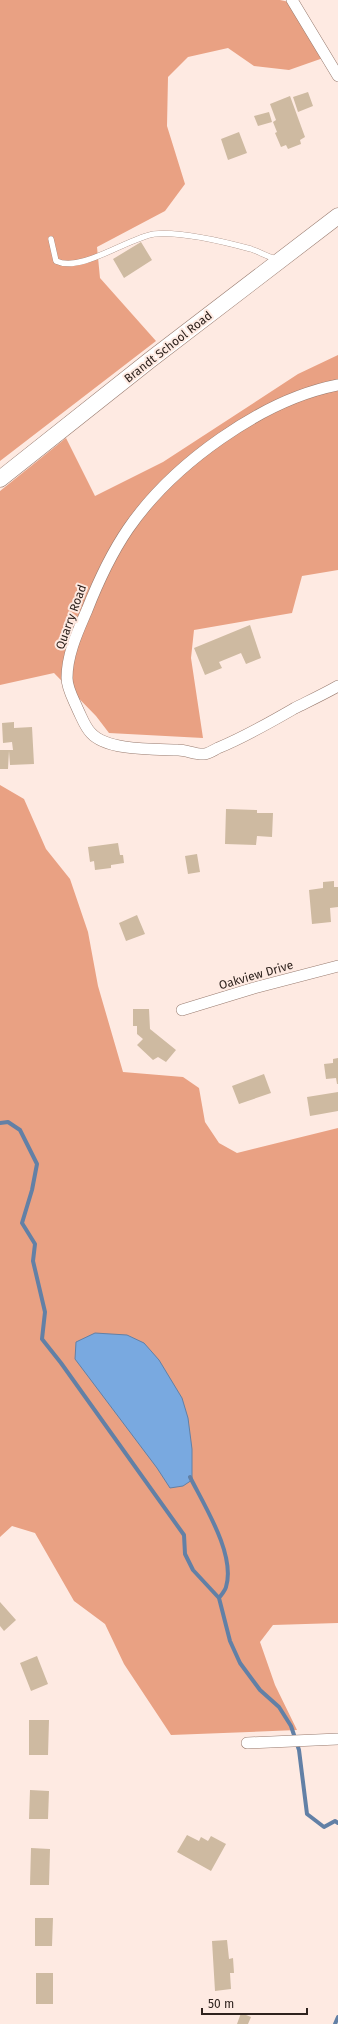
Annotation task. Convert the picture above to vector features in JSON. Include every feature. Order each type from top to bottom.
[{"type":"street","points":[[292,0],[338,76]]},
{"type":"street","name":"Brandt School Road","points":[[0,479],[338,216]]},
{"type":"street","name":"Quarry Road","points":[[338,385],[314,390],[260,414],[231,432],[197,458],[149,501],[127,530],[97,585],[76,637],[68,662],[67,680],[72,696],[86,726],[92,734],[104,741],[140,748],[187,750],[204,754],[242,738],[338,686]]},
{"type":"street","name":"Oakview Drive","points":[[182,1010],[254,988],[338,966]]},
{"type":"street","points":[[247,1742],[338,1739]]},
{"type":"lane","points":[[51,239],[56,261],[62,264],[78,264],[142,237],[155,234],[182,236],[220,242],[253,250],[281,260]]},
{"type":"shaded area","points":[[0,0],[280,0],[294,3],[326,57],[289,70],[254,66],[228,48],[188,57],[168,77],[167,126],[185,184],[165,211],[97,247],[100,278],[156,341],[0,461]]},
{"type":"shaded area","points":[[338,355],[338,570],[302,576],[292,613],[194,630],[191,658],[203,738],[109,733],[96,716],[54,673],[0,685],[0,491],[66,438],[95,496],[163,462],[298,374]]},
{"type":"shaded area","points":[[0,785],[24,799],[46,849],[70,879],[88,932],[98,986],[123,1072],[183,1077],[199,1088],[205,1122],[219,1143],[237,1153],[338,1128],[338,1623],[273,1625],[260,1642],[275,1685],[297,1730],[171,1735],[124,1664],[105,1624],[74,1601],[35,1533],[12,1526],[0,1537]]},
{"type":"water","points":[[95,1333],[127,1335],[144,1343],[159,1360],[182,1398],[188,1418],[192,1449],[192,1480],[183,1486],[170,1488],[157,1468],[75,1359],[76,1342]]},
{"type":"building","points":[[308,92],[313,106],[298,112],[293,97]]},
{"type":"building","points":[[290,96],[305,137],[300,140],[301,144],[288,149],[286,145],[281,147],[275,133],[277,132],[273,122],[276,120],[270,104]]},
{"type":"building","points":[[269,112],[272,122],[258,126],[254,116]]},
{"type":"building","points":[[239,132],[247,153],[228,160],[221,139]]},
{"type":"building","points":[[141,242],[152,260],[124,278],[113,259]]},
{"type":"building","points":[[250,625],[261,658],[246,664],[241,653],[219,662],[222,668],[205,675],[194,648]]},
{"type":"building","points":[[14,722],[14,728],[32,727],[34,764],[10,765],[9,751],[8,769],[0,769],[0,750],[13,750],[12,742],[3,743],[2,723]]},
{"type":"building","points":[[226,809],[257,810],[257,813],[273,813],[272,837],[257,836],[256,845],[225,844]]},
{"type":"building","points":[[118,843],[120,855],[123,855],[124,863],[111,865],[111,868],[95,870],[94,861],[90,862],[88,847]]},
{"type":"building","points":[[197,854],[200,872],[188,874],[185,856]]},
{"type":"building","points":[[334,881],[334,887],[338,887],[338,907],[330,908],[331,922],[312,924],[309,890],[323,888],[323,882]]},
{"type":"building","points":[[137,915],[145,934],[126,941],[119,923]]},
{"type":"building","points":[[133,1009],[149,1009],[150,1029],[176,1050],[166,1062],[158,1057],[153,1060],[137,1045],[143,1039],[137,1034],[137,1026],[133,1026]]},
{"type":"building","points":[[338,1058],[337,1084],[336,1078],[326,1079],[324,1064],[333,1063],[333,1059]]},
{"type":"building","points":[[264,1074],[271,1093],[239,1104],[232,1086]]},
{"type":"building","points":[[338,1092],[338,1111],[310,1116],[307,1097]]},
{"type":"building","points":[[0,1602],[16,1620],[4,1631],[0,1626]]},
{"type":"building","points":[[37,1656],[48,1684],[31,1691],[20,1663]]},
{"type":"building","points":[[29,1720],[49,1720],[48,1755],[29,1755]]},
{"type":"building","points":[[30,1790],[49,1791],[48,1819],[29,1819]]},
{"type":"building","points":[[187,1835],[199,1841],[201,1837],[208,1841],[211,1836],[226,1844],[211,1871],[177,1852]]},
{"type":"building","points":[[31,1848],[50,1849],[49,1885],[30,1885]]},
{"type":"building","points":[[35,1918],[53,1918],[52,1946],[35,1946]]},
{"type":"building","points":[[227,1940],[229,1959],[233,1958],[234,1973],[230,1973],[231,1989],[215,1991],[212,1941]]},
{"type":"building","points":[[36,1973],[53,1973],[53,2004],[36,2004]]},
{"type":"building","points":[[241,2013],[251,2017],[248,2024],[237,2024]]},
{"type":"waterway","points":[[0,1123],[8,1122],[20,1130],[37,1164],[32,1190],[22,1223],[35,1244],[33,1261],[45,1312],[42,1339],[61,1363],[184,1535],[185,1554],[193,1570],[219,1598],[230,1641],[240,1663],[260,1690],[279,1707],[291,1726],[299,1750],[307,1814],[324,1827],[335,1821],[338,1823]]},
{"type":"waterway","points":[[190,1477],[217,1530],[227,1560],[228,1574],[226,1587],[219,1598]]},
{"type":"waterway","points":[[335,2024],[338,2017]]}]
